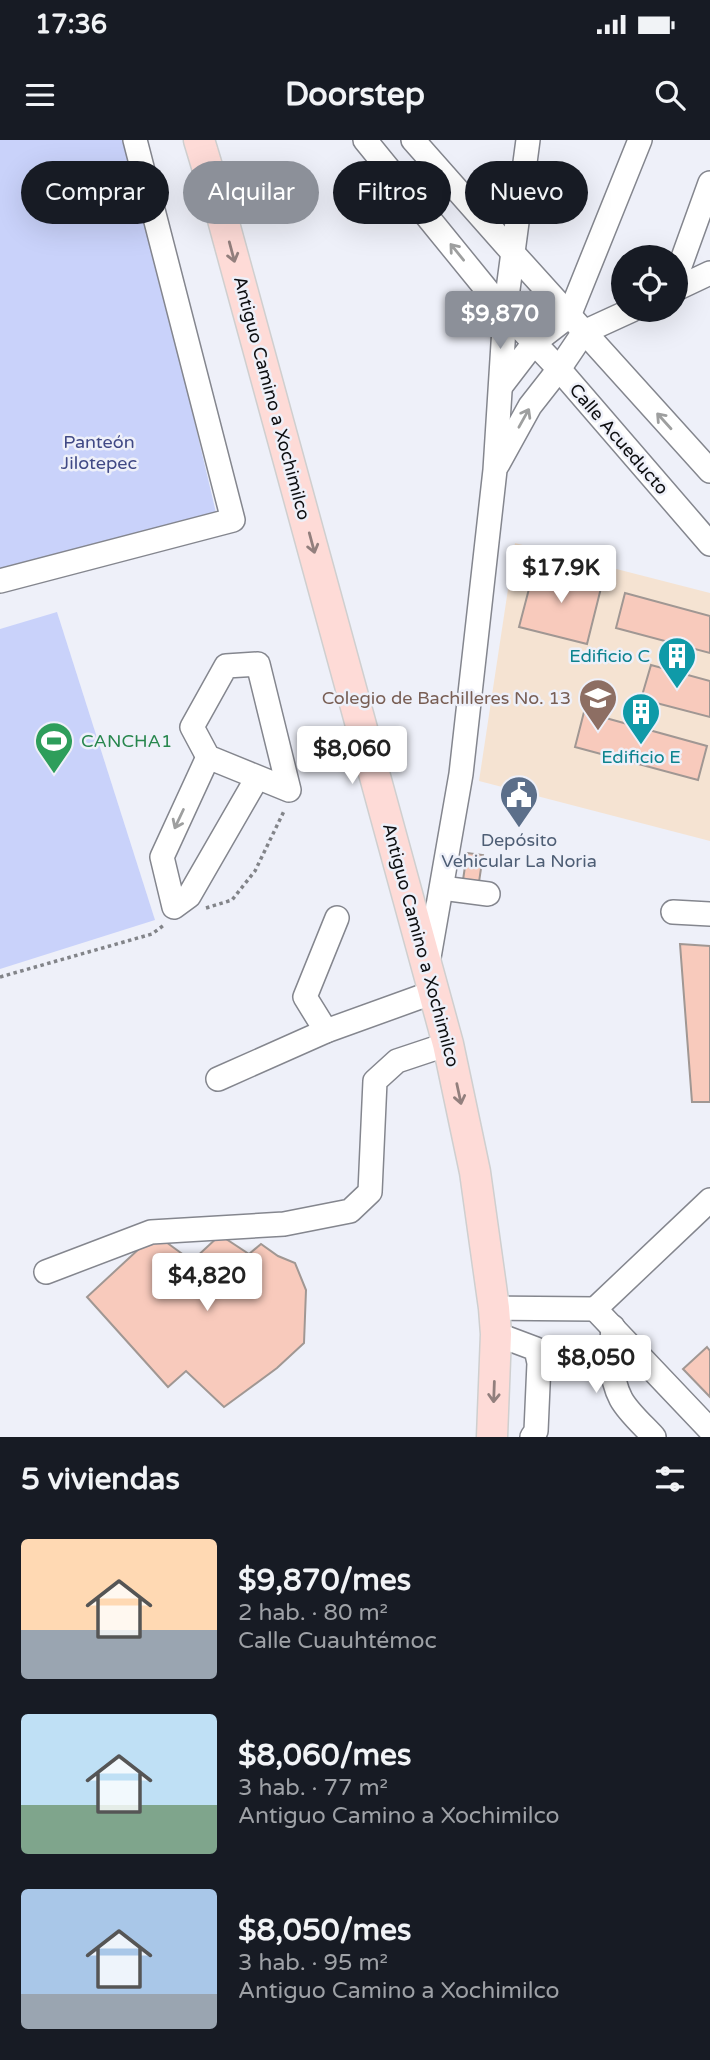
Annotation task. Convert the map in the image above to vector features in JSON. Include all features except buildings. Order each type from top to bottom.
[{"type":"main road","name":"Antiguo Camino a Xochimilco","points":[[198,140],[233,256],[448,1044],[475,1172],[495,1321],[492,1437]]},
{"type":"street","points":[[0,581],[233,520],[135,140]]},
{"type":"street","name":"Calle Acueducto","points":[[365,140],[506,312],[559,369],[710,544]]},
{"type":"street","points":[[413,140],[710,471]]},
{"type":"street","points":[[218,1079],[326,1031],[430,980],[461,774],[495,470],[506,312],[528,140]]},
{"type":"street","points":[[495,470],[530,405],[559,369],[640,140]]},
{"type":"street","points":[[688,245],[710,183]]},
{"type":"street","points":[[688,283],[710,273]]},
{"type":"street","points":[[501,386],[534,343],[577,324],[611,315]]},
{"type":"street","points":[[258,664],[289,790],[257,778],[208,757],[192,727],[226,666],[258,664]]},
{"type":"street","points":[[208,757],[162,857],[174,907],[189,895],[257,778]]},
{"type":"street","points":[[442,888],[488,894]]},
{"type":"street","points":[[673,912],[710,914]]},
{"type":"street","points":[[326,1031],[304,997],[337,918]]},
{"type":"street","points":[[46,1272],[151,1232],[284,1224],[350,1211],[370,1192],[374,1082],[397,1061],[448,1044]]},
{"type":"street","points":[[495,1321],[595,1309],[710,1200]]},
{"type":"street","points":[[595,1309],[710,1430]]},
{"type":"street","points":[[495,1321],[537,1349],[539,1363],[536,1431],[532,1437]]},
{"type":"street","points":[[613,1327],[613,1376],[621,1400],[654,1437]]},
{"type":"shaded area","name":"Colegio de Bachilleres No. 13","points":[[515,543],[710,593],[710,841],[479,781]]},
{"type":"green space","name":"Panteón Jilotepec","points":[[0,140],[128,140],[133,161],[21,161],[21,224],[148,224],[218,521],[0,591]]},
{"type":"green space","name":"CANCHA1","points":[[57,612],[155,920],[0,969],[0,629]]},
{"type":"place","name":"Edificio C","points":[[677,690]]},
{"type":"place","name":"Colegio de Bachilleres No. 13","points":[[598,732]]},
{"type":"place","name":"Edificio E","points":[[641,746]]},
{"type":"place","name":"CANCHA1","points":[[54,775]]},
{"type":"place","name":"Depósito Vehicular La Noria","points":[[519,829]]}]
